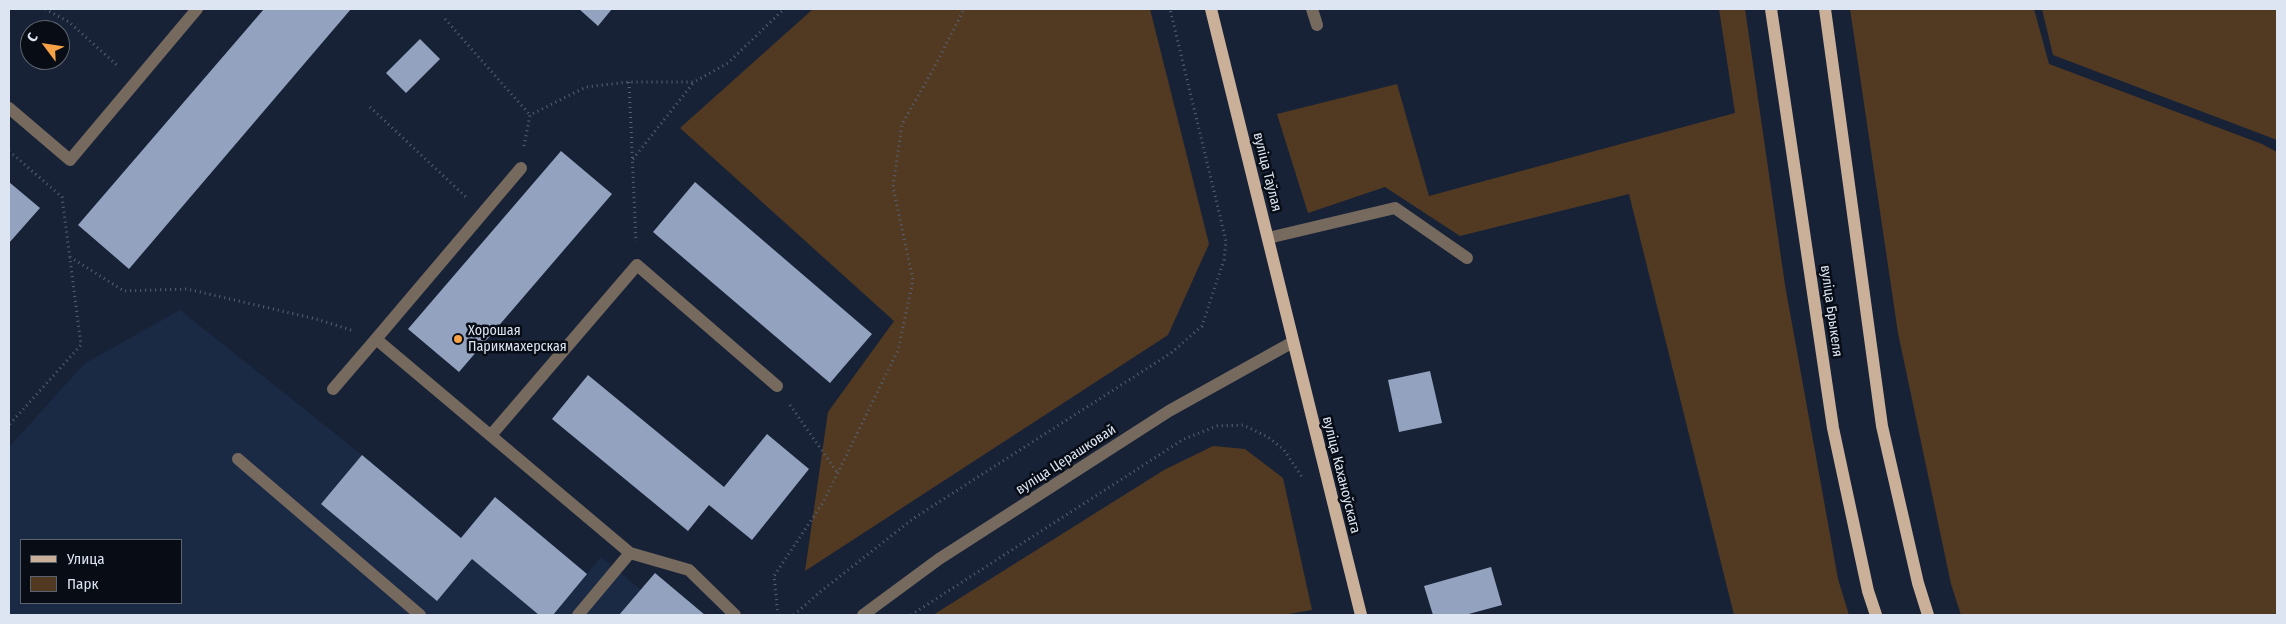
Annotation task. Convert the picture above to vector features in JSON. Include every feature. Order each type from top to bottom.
[{"type":"main road","name":"вуліца Таўлая","points":[[1212,9],[1293,342]]},
{"type":"main road","name":"вуліца Брыкеля","points":[[1770,9],[1833,428],[1868,591],[1876,615]]},
{"type":"main road","points":[[1825,9],[1882,426],[1918,583],[1928,615]]},
{"type":"main road","name":"вуліца Каханоўскага","points":[[1293,342],[1360,615]]},
{"type":"street","points":[[9,108],[70,160],[197,9]]},
{"type":"street","points":[[1312,9],[1317,25]]},
{"type":"street","points":[[333,389],[521,168]]},
{"type":"street","points":[[1268,238],[1395,208],[1466,258]]},
{"type":"street","points":[[492,434],[637,265],[777,386]]},
{"type":"street","points":[[376,338],[492,434],[630,553],[689,570],[735,615]]},
{"type":"street","name":"вуліца Церашковай","points":[[863,615],[939,559],[1169,411],[1293,342]]},
{"type":"street","points":[[238,459],[420,615]]},
{"type":"street","points":[[578,615],[630,553]]},
{"type":"path","points":[[45,9],[69,22],[136,82]]},
{"type":"path","points":[[632,160],[694,82],[728,63],[784,9]]},
{"type":"path","points":[[778,615],[774,576],[824,501],[898,350],[913,280],[893,187],[902,124],[934,68],[964,9]]},
{"type":"path","points":[[794,615],[820,592],[914,518],[1171,353],[1202,326],[1224,260],[1226,241],[1170,9]]},
{"type":"path","points":[[445,19],[530,115]]},
{"type":"path","points":[[530,115],[586,87],[629,82],[694,82]]},
{"type":"path","points":[[629,82],[637,265]]},
{"type":"path","points":[[370,107],[482,212]]},
{"type":"path","points":[[521,168],[530,115]]},
{"type":"path","points":[[9,151],[62,197],[80,345],[9,426]]},
{"type":"path","points":[[70,256],[124,291],[187,289],[316,319],[376,338]]},
{"type":"path","points":[[777,386],[837,472]]},
{"type":"path","points":[[911,615],[1184,439],[1217,426],[1243,425],[1268,437],[1284,450],[1302,476],[1304,486]]},
{"type":"shaded area","points":[[180,310],[362,455],[461,537],[495,497],[587,574],[601,557],[641,590],[655,573],[705,615],[9,615],[9,447],[84,364]]},
{"type":"green space","points":[[813,9],[1150,9],[1209,244],[1168,335],[805,571],[828,412],[894,321],[680,128]]},
{"type":"green space","points":[[1719,9],[1745,9],[1785,285],[1838,579],[1849,615],[1734,615],[1629,194],[1460,236],[1385,187],[1308,213],[1277,114],[1397,84],[1429,196],[1735,113]]},
{"type":"green space","points":[[1850,9],[2034,9],[2049,64],[2262,144],[2277,152],[2277,615],[1961,615],[1951,584],[1898,333]]},
{"type":"green space","points":[[2042,9],[2277,9],[2277,140],[2053,55]]},
{"type":"green space","points":[[1213,446],[1245,449],[1283,478],[1312,610],[1283,615],[933,615],[1164,470]]},
{"type":"building","points":[[264,9],[351,9],[129,269],[78,225]]},
{"type":"building","points":[[579,9],[612,9],[598,26]]},
{"type":"building","points":[[420,39],[440,59],[406,93],[386,73]]},
{"type":"building","points":[[561,151],[612,194],[459,372],[408,329]]},
{"type":"building","points":[[9,182],[40,208],[9,243]]},
{"type":"building","points":[[695,182],[872,334],[830,383],[653,232]]},
{"type":"building","points":[[1430,371],[1442,423],[1399,432],[1388,380]]},
{"type":"building","points":[[588,375],[724,487],[767,434],[809,469],[752,540],[709,505],[688,531],[552,419]]},
{"type":"building","points":[[362,455],[461,538],[495,497],[587,574],[553,615],[539,615],[472,559],[437,601],[321,504]]},
{"type":"building","points":[[1491,567],[1502,605],[1465,615],[1433,615],[1424,586]]},
{"type":"building","points":[[655,573],[705,615],[619,615]]},
{"type":"place","name":"Хорошая Парикмахерская","points":[[458,339]]}]
